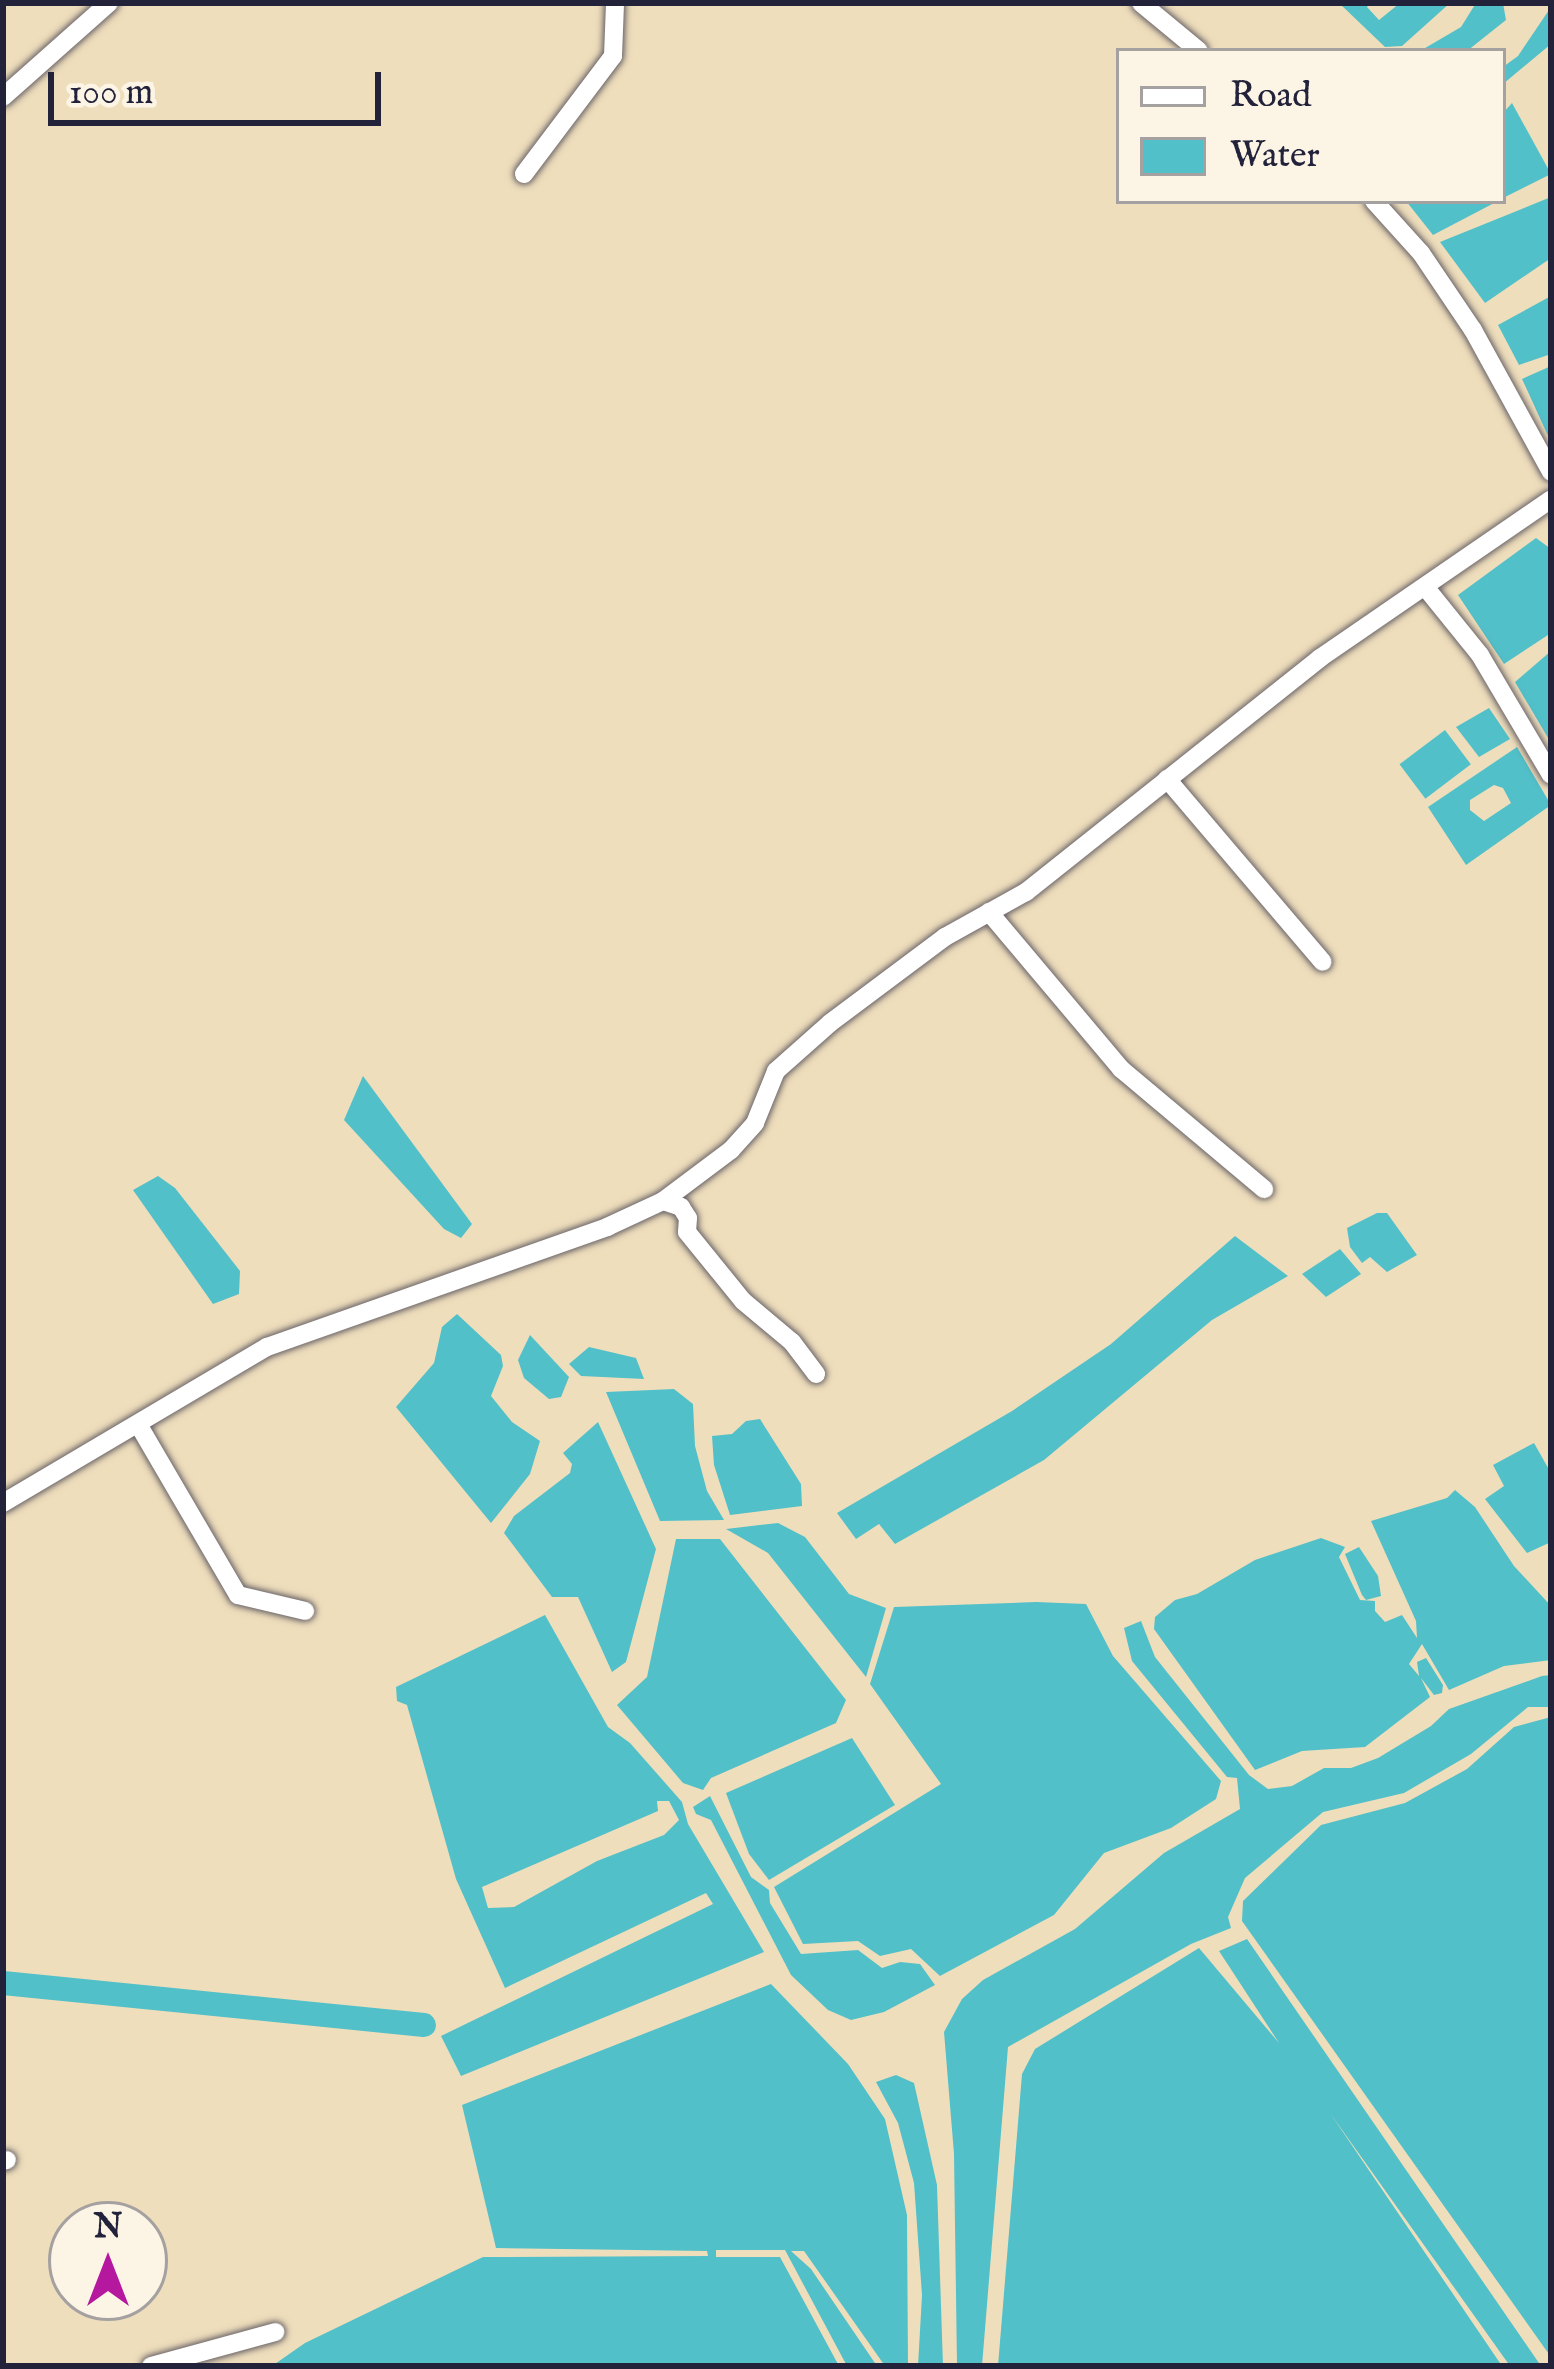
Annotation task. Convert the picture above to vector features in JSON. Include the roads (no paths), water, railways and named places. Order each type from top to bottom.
[{"type":"street","points":[[3,97],[109,3]]},
{"type":"street","points":[[524,174],[614,56],[615,3]]},
{"type":"street","points":[[1141,3],[1195,48]]},
{"type":"street","points":[[1377,204],[1421,254],[1473,330],[1551,472]]},
{"type":"street","points":[[3,1503],[267,1347],[607,1227],[663,1201],[731,1150],[755,1123],[776,1071],[803,1047],[945,937],[1026,892],[1320,658],[1551,499]]},
{"type":"street","points":[[1426,587],[1480,655],[1551,775]]},
{"type":"street","points":[[1167,779],[1323,962]]},
{"type":"street","points":[[989,912],[1121,1069],[1264,1189]]},
{"type":"street","points":[[663,1201],[681,1207],[687,1232],[743,1301],[792,1342],[816,1374]]},
{"type":"street","points":[[138,1424],[238,1595],[305,1611]]},
{"type":"street","points":[[151,2366],[275,2332]]},
{"type":"water","points":[[1339,3],[1370,3],[1367,7],[1379,20],[1400,3],[1450,3],[1402,46],[1385,47]]},
{"type":"water","points":[[1476,3],[1503,3],[1506,20],[1471,48],[1425,48],[1461,27]]},
{"type":"water","points":[[1551,7],[1551,44],[1506,82],[1506,65],[1518,56]]},
{"type":"water","points":[[1512,103],[1551,174],[1506,196],[1506,110]]},
{"type":"water","points":[[1551,197],[1551,258],[1485,303],[1440,242]]},
{"type":"water","points":[[1408,204],[1492,204],[1433,235]]},
{"type":"water","points":[[1551,296],[1551,354],[1519,365],[1498,325]]},
{"type":"water","points":[[1551,366],[1551,437],[1549,438],[1522,379]]},
{"type":"water","points":[[1536,538],[1551,549],[1551,633],[1504,664],[1458,595]]},
{"type":"water","points":[[1551,651],[1551,743],[1515,682]]},
{"type":"water","points":[[1489,708],[1510,739],[1479,757],[1456,727]]},
{"type":"water","points":[[1445,730],[1471,764],[1425,799],[1399,764]]},
{"type":"water","points":[[1517,747],[1551,805],[1466,865],[1428,807]],"holes":[[[1494,785],[1503,788],[1511,803],[1484,821],[1470,810],[1470,800]]]},
{"type":"water","points":[[363,1076],[472,1224],[461,1238],[444,1229],[344,1120]]},
{"type":"water","points":[[158,1176],[175,1188],[240,1271],[239,1294],[213,1304],[133,1190]]},
{"type":"water","points":[[1387,1213],[1417,1255],[1387,1272],[1370,1257],[1362,1263],[1350,1247],[1347,1228]]},
{"type":"water","points":[[1235,1236],[1288,1276],[1212,1320],[1044,1460],[895,1544],[879,1524],[856,1539],[837,1513],[1012,1411],[1111,1344]]},
{"type":"water","points":[[1340,1249],[1361,1274],[1326,1297],[1302,1274]]},
{"type":"water","points":[[457,1314],[501,1355],[503,1366],[491,1396],[512,1422],[540,1441],[530,1474],[491,1523],[396,1407],[434,1363],[442,1327]]},
{"type":"water","points":[[530,1335],[569,1377],[561,1397],[549,1399],[524,1378],[518,1360]]},
{"type":"water","points":[[589,1347],[636,1358],[644,1379],[581,1376],[569,1364]]},
{"type":"water","points":[[674,1389],[693,1404],[695,1446],[707,1491],[724,1520],[660,1521],[606,1392]]},
{"type":"water","points":[[760,1419],[801,1484],[802,1506],[730,1515],[714,1465],[712,1436],[732,1434],[746,1421]]},
{"type":"water","points":[[598,1422],[656,1549],[626,1662],[612,1672],[578,1597],[552,1597],[504,1533],[514,1516],[570,1473],[572,1464],[563,1453]]},
{"type":"water","points":[[1534,1443],[1551,1473],[1551,1542],[1527,1553],[1485,1499],[1504,1486],[1493,1465]]},
{"type":"water","points":[[1455,1490],[1475,1507],[1514,1566],[1551,1606],[1551,1660],[1504,1666],[1449,1690],[1422,1644],[1409,1664],[1419,1676],[1417,1662],[1426,1658],[1443,1685],[1442,1693],[1434,1695],[1421,1678],[1430,1697],[1365,1747],[1302,1751],[1255,1770],[1154,1629],[1155,1617],[1175,1600],[1197,1594],[1255,1560],[1321,1538],[1345,1547],[1339,1557],[1360,1600],[1375,1601],[1375,1611],[1385,1622],[1402,1615],[1417,1638],[1416,1621],[1371,1521],[1447,1498]]},
{"type":"water","points":[[778,1523],[805,1537],[849,1594],[886,1608],[866,1677],[768,1553],[726,1529]]},
{"type":"water","points":[[676,1539],[720,1539],[846,1700],[836,1723],[711,1778],[703,1790],[683,1783],[617,1705],[647,1677]]},
{"type":"water","points":[[1359,1547],[1378,1576],[1381,1596],[1366,1600],[1362,1595],[1345,1554]]},
{"type":"water","points":[[1086,1604],[1113,1656],[1221,1781],[1216,1799],[1171,1828],[1104,1853],[1054,1915],[940,1976],[911,1949],[880,1956],[858,1941],[803,1944],[774,1887],[941,1784],[870,1684],[894,1607]]},
{"type":"water","points":[[545,1615],[608,1727],[630,1743],[682,1802],[688,1824],[764,1952],[461,2076],[441,2036],[713,1904],[706,1893],[505,1988],[456,1879],[407,1705],[397,1701],[396,1687]],"holes":[[[657,1801],[669,1801],[679,1820],[664,1835],[597,1861],[514,1907],[488,1908],[482,1887],[658,1811]]]},
{"type":"water","points":[[1141,1621],[1155,1657],[1249,1775],[1268,1789],[1292,1786],[1324,1768],[1351,1768],[1378,1758],[1431,1726],[1449,1709],[1542,1676],[1551,1675],[1551,1707],[1528,1707],[1471,1754],[1404,1793],[1323,1812],[1245,1878],[1228,1917],[1231,1928],[1191,1944],[1008,2047],[982,2366],[957,2366],[954,2154],[944,2032],[962,1999],[983,1980],[1075,1929],[1164,1853],[1240,1809],[1237,1778],[1227,1777],[1132,1661],[1124,1628]]},
{"type":"water","points":[[1551,1717],[1551,2357],[1242,1921],[1243,1901],[1321,1825],[1405,1803],[1467,1769],[1514,1727]]},
{"type":"water","points":[[852,1738],[895,1805],[769,1880],[749,1854],[726,1793]]},
{"type":"water","points":[[710,1796],[751,1877],[769,1890],[770,1903],[801,1954],[858,1950],[882,1968],[900,1962],[920,1964],[935,1985],[884,2012],[851,2020],[828,2010],[791,1975],[711,1820],[696,1814],[693,1807]]},
{"type":"water","points":[[1247,1939],[1541,2366],[1510,2366],[1330,2113],[1502,2366],[998,2366],[1022,2074],[1035,2049],[1199,1948],[1279,2043],[1219,1951]]},
{"type":"water","points":[[771,1984],[848,2064],[885,2119],[907,2215],[908,2366],[885,2366],[804,2251],[791,2251],[811,2269],[877,2366],[847,2366],[785,2250],[716,2250],[716,2257],[780,2257],[839,2366],[272,2366],[305,2343],[483,2257],[708,2256],[707,2251],[496,2248],[462,2105]]},
{"type":"water","points":[[896,2075],[914,2083],[937,2185],[943,2366],[918,2366],[922,2295],[914,2183],[898,2123],[876,2082]]},
{"type":"waterway","points":[[3,1983],[424,2025]]}]
